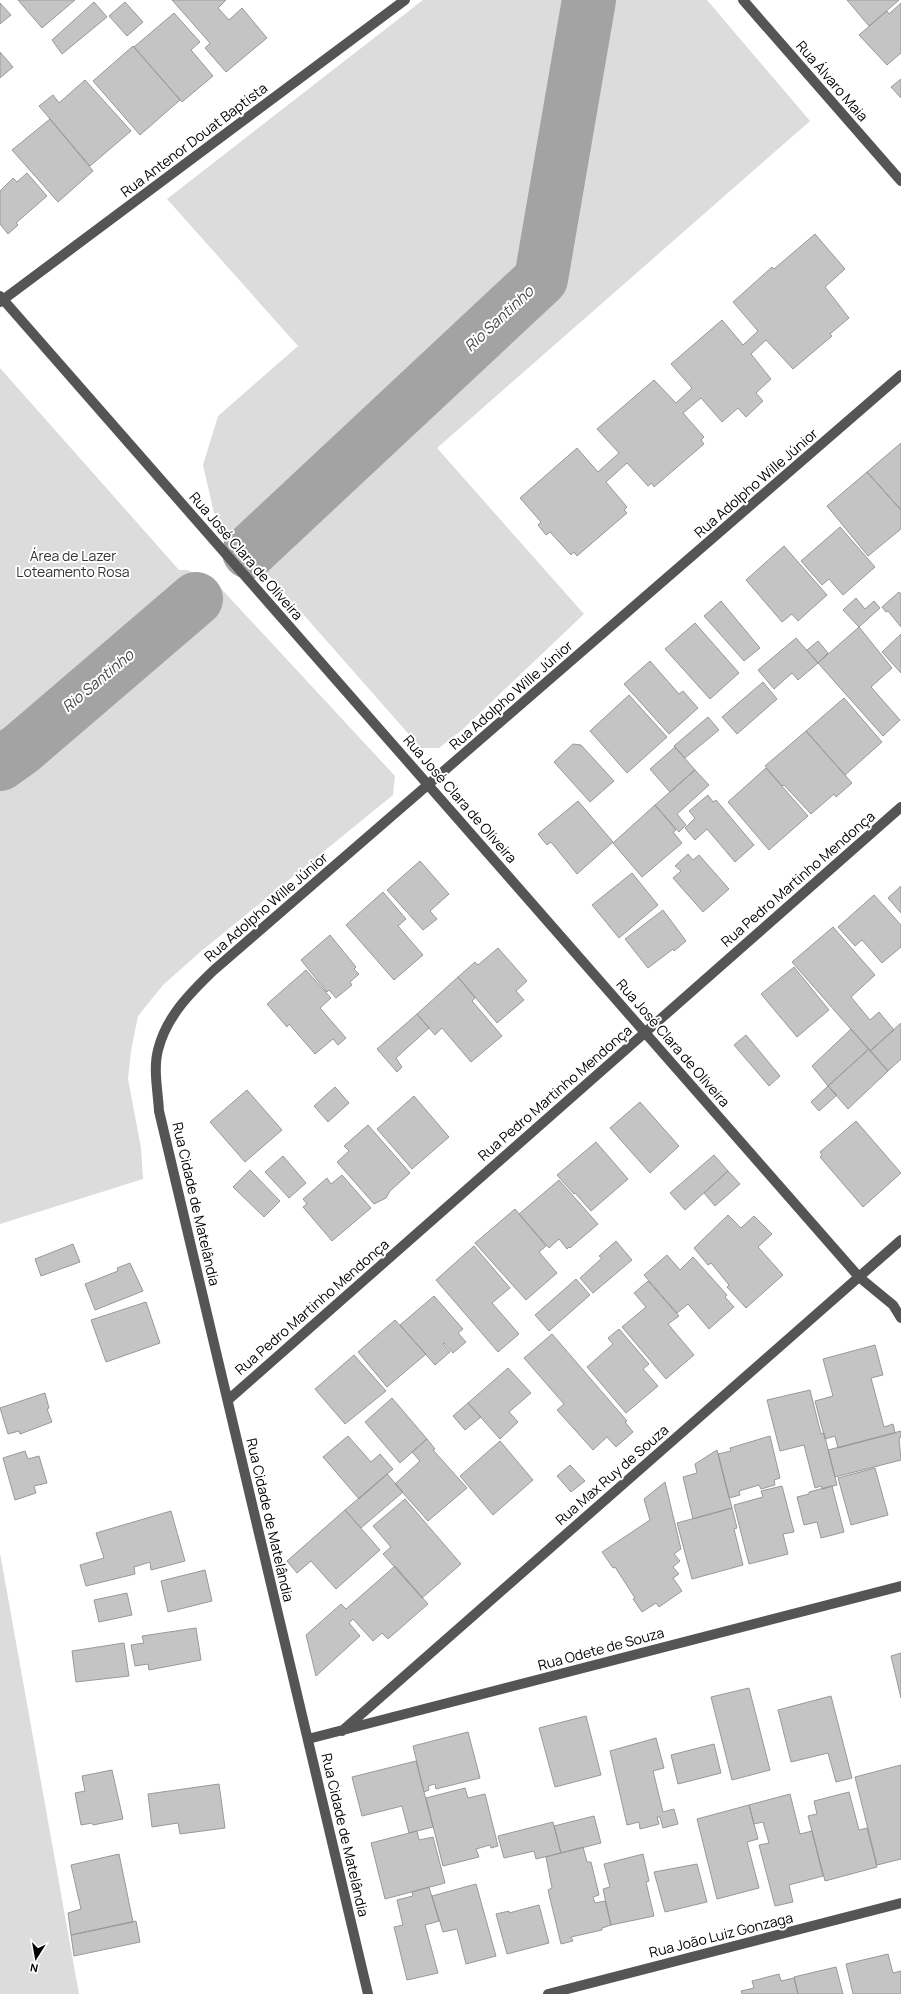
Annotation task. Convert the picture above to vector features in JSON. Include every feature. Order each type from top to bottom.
[{"type":"street","name":"Rua Antenor Douat Baptista","points":[[1,299],[405,0]]},
{"type":"street","name":"Rua Álvaro Maia","points":[[743,0],[901,181]]},
{"type":"street","name":"Rua José Clara de Oliveira","points":[[1,299],[859,1277],[893,1305],[901,1318]]},
{"type":"street","name":"Rua Adolpho Wille Júnior","points":[[158,1050],[170,1020],[192,991],[901,375]]},
{"type":"street","name":"Rua Pedro Martinho Mendonça","points":[[228,1400],[901,807]]},
{"type":"street","name":"Rua Cidade de Matelândia","points":[[158,1050],[157,1079],[159,1111],[368,1994]]},
{"type":"street","name":"Rua Max Ruy de Souza","points":[[342,1730],[901,1240]]},
{"type":"street","name":"Rua Odete de Souza","points":[[308,1739],[901,1586]]},
{"type":"street","name":"Rua João Luiz Gonzaga","points":[[548,1994],[901,1903]]},
{"type":"green space","points":[[423,0],[707,0],[810,121],[437,448],[584,614],[462,730],[439,748],[421,748],[214,513],[203,465],[218,416],[298,346],[167,199]]},
{"type":"green space","name":"Área de Lazer Loteamento Rosa","points":[[0,368],[179,570],[187,570],[214,581],[395,776],[393,795],[199,953],[163,985],[138,1016],[131,1051],[128,1079],[141,1148],[143,1179],[0,1224]]},
{"type":"green space","points":[[0,1553],[79,1994],[0,1994]]},
{"type":"building","points":[[18,0],[75,0],[42,28]]},
{"type":"building","points":[[172,0],[226,0],[218,8],[229,20],[242,8],[267,38],[226,72],[205,48],[210,43]]},
{"type":"building","points":[[847,0],[899,0],[869,26]]},
{"type":"building","points":[[94,2],[107,17],[62,54],[52,40]]},
{"type":"building","points":[[125,2],[143,22],[127,36],[109,16]]},
{"type":"building","points":[[0,3],[11,15],[0,24]]},
{"type":"building","points":[[901,3],[901,53],[887,65],[859,35],[887,11],[889,14]]},
{"type":"building","points":[[174,13],[200,42],[191,50],[213,76],[182,102],[134,47]]},
{"type":"building","points":[[133,46],[180,100],[140,135],[93,81]]},
{"type":"building","points":[[0,52],[13,67],[0,78]]},
{"type":"building","points":[[901,79],[901,98],[891,87]]},
{"type":"building","points":[[85,80],[131,131],[90,166],[39,106],[53,95],[59,103]]},
{"type":"building","points":[[50,119],[93,171],[58,202],[12,150]]},
{"type":"building","points":[[27,173],[47,196],[16,223],[18,225],[8,234],[0,224],[0,191],[13,178],[17,182]]},
{"type":"building","points":[[815,234],[845,269],[825,287],[849,318],[830,334],[832,336],[793,369],[766,340],[751,354],[771,379],[756,393],[763,401],[746,417],[738,408],[722,422],[701,398],[683,413],[704,437],[701,440],[704,444],[654,487],[652,483],[648,486],[627,463],[606,482],[627,507],[624,510],[627,513],[577,556],[574,552],[571,555],[550,532],[546,535],[538,525],[541,522],[520,498],[577,448],[598,472],[619,453],[597,429],[654,380],[676,403],[692,388],[671,364],[722,320],[743,345],[758,331],[733,302],[772,267],[774,269]]},
{"type":"building","points":[[901,443],[901,510],[867,472]]},
{"type":"building","points":[[867,472],[901,510],[901,529],[868,556],[827,506]]},
{"type":"building","points":[[840,527],[875,567],[843,595],[829,579],[822,585],[801,561]]},
{"type":"building","points":[[784,546],[827,595],[798,621],[792,614],[782,622],[746,580]]},
{"type":"building","points":[[899,592],[901,594],[901,627],[888,611],[886,612],[882,607]]},
{"type":"building","points":[[856,598],[865,609],[874,601],[880,608],[859,627],[843,610]]},
{"type":"building","points":[[721,601],[760,648],[744,661],[704,616]]},
{"type":"building","points":[[695,623],[739,673],[710,699],[665,649]]},
{"type":"building","points":[[859,627],[892,668],[871,687],[900,720],[883,736],[818,663]]},
{"type":"building","points":[[901,634],[901,673],[882,652]]},
{"type":"building","points":[[796,638],[818,663],[798,680],[792,673],[774,689],[758,670]]},
{"type":"building","points":[[818,641],[828,653],[818,663],[807,650]]},
{"type":"building","points":[[650,661],[679,694],[683,691],[698,708],[669,734],[624,684]]},
{"type":"building","points":[[763,682],[777,699],[737,734],[722,717]]},
{"type":"building","points":[[629,695],[667,737],[627,773],[590,731]]},
{"type":"building","points":[[844,698],[882,742],[845,775],[806,731]]},
{"type":"building","points":[[708,717],[719,730],[685,758],[674,746]]},
{"type":"building","points":[[806,731],[852,783],[836,797],[834,794],[811,814],[784,785],[782,786],[765,766]]},
{"type":"building","points":[[573,744],[581,745],[614,781],[590,802],[554,762]]},
{"type":"building","points":[[675,747],[695,770],[670,792],[650,769]]},
{"type":"building","points":[[766,768],[808,816],[769,850],[728,802]]},
{"type":"building","points":[[695,770],[709,785],[677,814],[686,825],[679,832],[655,805]]},
{"type":"building","points":[[708,795],[713,802],[716,800],[754,845],[735,862],[707,829],[695,840],[685,828],[695,818],[689,811]]},
{"type":"building","points":[[578,801],[613,842],[577,874],[551,842],[547,845],[538,834]]},
{"type":"building","points":[[655,805],[676,830],[673,832],[682,843],[642,877],[613,843]]},
{"type":"building","points":[[688,854],[693,860],[699,855],[729,889],[703,912],[673,878],[681,871],[675,866]]},
{"type":"building","points":[[420,861],[449,894],[430,911],[437,919],[423,930],[387,890]]},
{"type":"building","points":[[632,873],[658,905],[619,938],[592,905]]},
{"type":"building","points":[[901,886],[901,913],[888,898]]},
{"type":"building","points":[[383,892],[406,919],[398,926],[423,955],[394,980],[346,925]]},
{"type":"building","points":[[874,895],[901,925],[901,947],[882,963],[862,940],[855,946],[838,927]]},
{"type":"building","points":[[663,910],[686,941],[674,951],[673,949],[648,968],[625,939]]},
{"type":"building","points":[[833,927],[875,975],[851,997],[870,1020],[879,1012],[894,1030],[870,1051],[792,962]]},
{"type":"building","points":[[330,935],[356,967],[354,969],[359,974],[350,982],[352,985],[336,998],[329,990],[327,992],[301,960]]},
{"type":"building","points":[[498,948],[527,981],[516,991],[524,1000],[497,1023],[458,977],[475,962],[478,965]]},
{"type":"building","points":[[794,967],[829,1010],[797,1037],[761,994]]},
{"type":"building","points":[[306,970],[331,998],[320,1008],[346,1038],[338,1045],[333,1039],[315,1054],[289,1024],[287,1027],[267,1004]]},
{"type":"building","points":[[458,977],[475,998],[472,1001],[502,1036],[471,1062],[442,1028],[435,1035],[417,1014]]},
{"type":"building","points":[[417,1014],[429,1028],[396,1058],[402,1067],[397,1072],[377,1049]]},
{"type":"building","points":[[901,1023],[901,1059],[888,1071],[870,1051]]},
{"type":"building","points":[[851,1029],[869,1049],[828,1086],[812,1066]]},
{"type":"building","points":[[746,1035],[780,1076],[769,1086],[734,1045]]},
{"type":"building","points":[[869,1049],[888,1071],[848,1109],[828,1086]]},
{"type":"building","points":[[828,1086],[837,1095],[819,1111],[811,1102]]},
{"type":"building","points":[[335,1087],[349,1103],[328,1122],[314,1106]]},
{"type":"building","points":[[247,1090],[282,1130],[245,1162],[210,1122]]},
{"type":"building","points":[[414,1096],[449,1137],[412,1169],[377,1129]]},
{"type":"building","points":[[640,1102],[679,1146],[650,1173],[610,1128]]},
{"type":"building","points":[[856,1121],[901,1173],[863,1207],[820,1157],[822,1155],[820,1152]]},
{"type":"building","points":[[368,1125],[410,1173],[390,1191],[386,1198],[374,1204],[337,1162],[349,1151],[344,1146]]},
{"type":"building","points":[[596,1142],[628,1179],[591,1211],[557,1175]]},
{"type":"building","points":[[714,1155],[728,1171],[685,1210],[670,1193]]},
{"type":"building","points":[[283,1156],[306,1183],[289,1198],[265,1172]]},
{"type":"building","points":[[250,1170],[280,1201],[264,1217],[233,1187]]},
{"type":"building","points":[[728,1171],[740,1184],[715,1206],[704,1193]]},
{"type":"building","points":[[342,1175],[371,1208],[332,1241],[303,1207],[307,1204],[303,1199],[327,1178],[331,1184]]},
{"type":"building","points":[[559,1180],[598,1224],[567,1249],[559,1239],[549,1248],[519,1214]]},
{"type":"building","points":[[515,1209],[546,1246],[539,1252],[557,1273],[526,1300],[475,1243]]},
{"type":"building","points":[[728,1215],[741,1228],[754,1216],[772,1234],[758,1247],[783,1275],[746,1308],[727,1287],[729,1285],[711,1263],[708,1265],[694,1248]]},
{"type":"building","points":[[616,1241],[632,1260],[593,1293],[580,1278],[602,1258],[599,1256]]},
{"type":"building","points":[[73,1244],[80,1262],[41,1276],[35,1259]]},
{"type":"building","points":[[474,1246],[510,1288],[492,1303],[519,1334],[498,1352],[436,1280]]},
{"type":"building","points":[[667,1255],[680,1270],[693,1257],[727,1295],[725,1297],[734,1307],[709,1329],[688,1304],[677,1313],[644,1275]]},
{"type":"building","points":[[130,1263],[143,1291],[95,1310],[85,1284],[118,1271],[117,1268]]},
{"type":"building","points":[[576,1279],[590,1295],[549,1331],[535,1315]]},
{"type":"building","points":[[648,1281],[679,1316],[668,1324],[694,1355],[666,1379],[622,1327],[646,1307],[634,1293]]},
{"type":"building","points":[[434,1296],[463,1329],[458,1333],[466,1342],[453,1353],[444,1343],[443,1344],[450,1352],[435,1365],[400,1325]]},
{"type":"building","points":[[146,1302],[160,1343],[106,1362],[91,1320]]},
{"type":"building","points":[[395,1320],[426,1354],[387,1387],[358,1352]]},
{"type":"building","points":[[619,1329],[649,1364],[643,1369],[658,1386],[626,1413],[587,1367],[613,1344],[608,1338]]},
{"type":"building","points":[[552,1334],[627,1421],[625,1422],[633,1432],[616,1447],[607,1437],[593,1450],[557,1410],[564,1404],[524,1358]]},
{"type":"building","points":[[875,1345],[883,1375],[871,1378],[884,1427],[893,1424],[895,1433],[838,1448],[835,1436],[825,1439],[815,1401],[833,1396],[823,1359]]},
{"type":"building","points":[[354,1355],[386,1391],[345,1424],[315,1389]]},
{"type":"building","points":[[508,1368],[531,1393],[509,1412],[518,1422],[500,1439],[468,1403]]},
{"type":"building","points":[[810,1390],[821,1434],[824,1433],[837,1485],[822,1489],[821,1486],[815,1488],[804,1445],[780,1451],[767,1400]]},
{"type":"building","points":[[45,1393],[49,1408],[47,1409],[52,1422],[20,1434],[19,1431],[8,1434],[0,1408]]},
{"type":"building","points":[[392,1398],[427,1439],[400,1463],[365,1422]]},
{"type":"building","points":[[468,1403],[481,1417],[465,1430],[453,1416]]},
{"type":"building","points":[[901,1431],[901,1437],[899,1438],[901,1460],[835,1477],[828,1450]]},
{"type":"building","points":[[348,1436],[371,1462],[380,1454],[393,1469],[359,1499],[323,1457]]},
{"type":"building","points":[[770,1436],[780,1478],[774,1480],[775,1485],[761,1489],[759,1485],[739,1491],[740,1495],[729,1498],[718,1454],[731,1451],[730,1448]]},
{"type":"building","points":[[427,1439],[435,1449],[433,1450],[467,1488],[428,1521],[395,1484],[420,1461],[412,1452]]},
{"type":"building","points":[[500,1441],[533,1480],[493,1515],[460,1476]]},
{"type":"building","points":[[717,1450],[732,1508],[693,1519],[683,1477],[697,1473],[695,1464]]},
{"type":"building","points":[[25,1451],[28,1459],[39,1456],[47,1483],[34,1486],[36,1493],[15,1500],[3,1458]]},
{"type":"building","points":[[570,1465],[585,1481],[571,1492],[557,1476]]},
{"type":"building","points":[[875,1468],[888,1515],[851,1525],[838,1478]]},
{"type":"building","points":[[387,1474],[403,1492],[361,1528],[345,1510]]},
{"type":"building","points":[[665,1482],[681,1549],[674,1554],[680,1561],[673,1567],[679,1574],[673,1578],[682,1591],[659,1607],[656,1603],[642,1612],[633,1599],[635,1598],[615,1567],[613,1568],[602,1552],[650,1520],[644,1499]]},
{"type":"building","points":[[782,1486],[794,1532],[783,1534],[788,1554],[749,1564],[734,1505],[763,1497],[761,1491]]},
{"type":"building","points":[[832,1486],[844,1532],[821,1538],[817,1522],[804,1525],[797,1497]]},
{"type":"building","points":[[405,1499],[461,1564],[422,1598],[383,1554],[391,1547],[373,1526]]},
{"type":"building","points":[[732,1508],[737,1528],[734,1529],[743,1565],[692,1579],[677,1523]]},
{"type":"building","points":[[345,1510],[380,1550],[336,1589],[311,1561],[297,1573],[287,1561]]},
{"type":"building","points":[[171,1511],[185,1561],[151,1570],[150,1562],[134,1567],[135,1574],[86,1586],[80,1565],[104,1558],[96,1533]]},
{"type":"building","points":[[395,1566],[428,1604],[388,1639],[382,1633],[373,1641],[353,1619],[349,1623],[360,1636],[316,1676],[306,1635],[341,1604],[346,1609]]},
{"type":"building","points":[[205,1570],[212,1601],[168,1612],[161,1581]]},
{"type":"building","points":[[127,1593],[132,1615],[99,1622],[94,1600]]},
{"type":"building","points":[[196,1628],[201,1660],[149,1670],[148,1664],[135,1666],[131,1645],[144,1643],[142,1636]]},
{"type":"building","points":[[124,1643],[129,1676],[76,1682],[72,1651]]},
{"type":"building","points":[[901,1653],[901,1698],[891,1656]]},
{"type":"building","points":[[749,1688],[770,1770],[732,1780],[711,1697]]},
{"type":"building","points":[[831,1696],[852,1778],[836,1782],[828,1753],[791,1762],[778,1710]]},
{"type":"building","points":[[586,1716],[601,1775],[555,1787],[539,1728]]},
{"type":"building","points":[[468,1732],[480,1778],[436,1789],[435,1784],[428,1786],[429,1790],[424,1792],[413,1746]]},
{"type":"building","points":[[656,1738],[664,1768],[653,1771],[663,1812],[674,1809],[678,1824],[663,1828],[660,1817],[657,1817],[659,1824],[640,1829],[639,1822],[627,1825],[610,1751]]},
{"type":"building","points":[[714,1744],[721,1773],[678,1784],[671,1755]]},
{"type":"building","points":[[416,1761],[433,1827],[409,1833],[402,1806],[362,1816],[352,1777]]},
{"type":"building","points":[[901,1765],[901,1859],[877,1865],[855,1777]]},
{"type":"building","points":[[112,1770],[123,1819],[93,1825],[92,1823],[81,1825],[75,1793],[85,1791],[82,1776]]},
{"type":"building","points":[[219,1784],[225,1828],[180,1834],[178,1823],[152,1827],[148,1794]]},
{"type":"building","points":[[465,1788],[468,1798],[485,1794],[498,1846],[491,1848],[490,1845],[476,1849],[479,1857],[443,1866],[426,1798]]},
{"type":"building","points":[[849,1792],[859,1830],[867,1828],[877,1867],[825,1881],[808,1816],[817,1814],[814,1801]]},
{"type":"building","points":[[790,1794],[800,1834],[812,1831],[823,1876],[789,1885],[793,1902],[775,1906],[759,1845],[769,1843],[763,1822],[754,1824],[749,1805]]},
{"type":"building","points":[[749,1805],[758,1839],[747,1842],[759,1888],[717,1899],[697,1819]]},
{"type":"building","points":[[594,1816],[601,1843],[561,1853],[554,1826]]},
{"type":"building","points":[[553,1822],[561,1853],[536,1859],[534,1851],[504,1858],[498,1836]]},
{"type":"building","points":[[417,1831],[419,1840],[433,1837],[445,1883],[385,1899],[371,1843]]},
{"type":"building","points":[[583,1847],[587,1862],[591,1862],[599,1895],[593,1897],[595,1903],[605,1901],[611,1925],[602,1928],[602,1930],[571,1937],[573,1941],[561,1944],[548,1890],[552,1888],[546,1857]]},
{"type":"building","points":[[119,1854],[133,1922],[71,1935],[68,1913],[81,1909],[71,1865]]},
{"type":"building","points":[[643,1854],[649,1881],[646,1882],[654,1916],[611,1925],[603,1889],[610,1887],[604,1864]]},
{"type":"building","points":[[697,1864],[707,1902],[665,1912],[654,1872]]},
{"type":"building","points":[[476,1884],[496,1956],[466,1964],[457,1929],[443,1932],[432,1896]]},
{"type":"building","points":[[429,1887],[439,1921],[425,1925],[438,1973],[407,1980],[394,1927],[403,1925],[397,1900],[413,1896],[412,1892]]},
{"type":"building","points":[[539,1905],[549,1943],[507,1954],[496,1914],[509,1911],[509,1913]]},
{"type":"building","points":[[136,1921],[140,1942],[74,1956],[71,1935]]},
{"type":"building","points":[[888,1954],[893,1973],[901,1971],[901,1994],[853,1994],[846,1964]]},
{"type":"building","points":[[836,1967],[843,1994],[798,1994],[794,1977]]},
{"type":"building","points":[[779,1974],[781,1981],[794,1978],[798,1994],[742,1994],[741,1991],[754,1988],[752,1981]]},
{"type":"waterway","name":"Rio Santinho","points":[[249,552],[541,279],[589,0]]},
{"type":"waterway","name":"Rio Santinho","points":[[0,764],[21,749],[196,599]]}]
